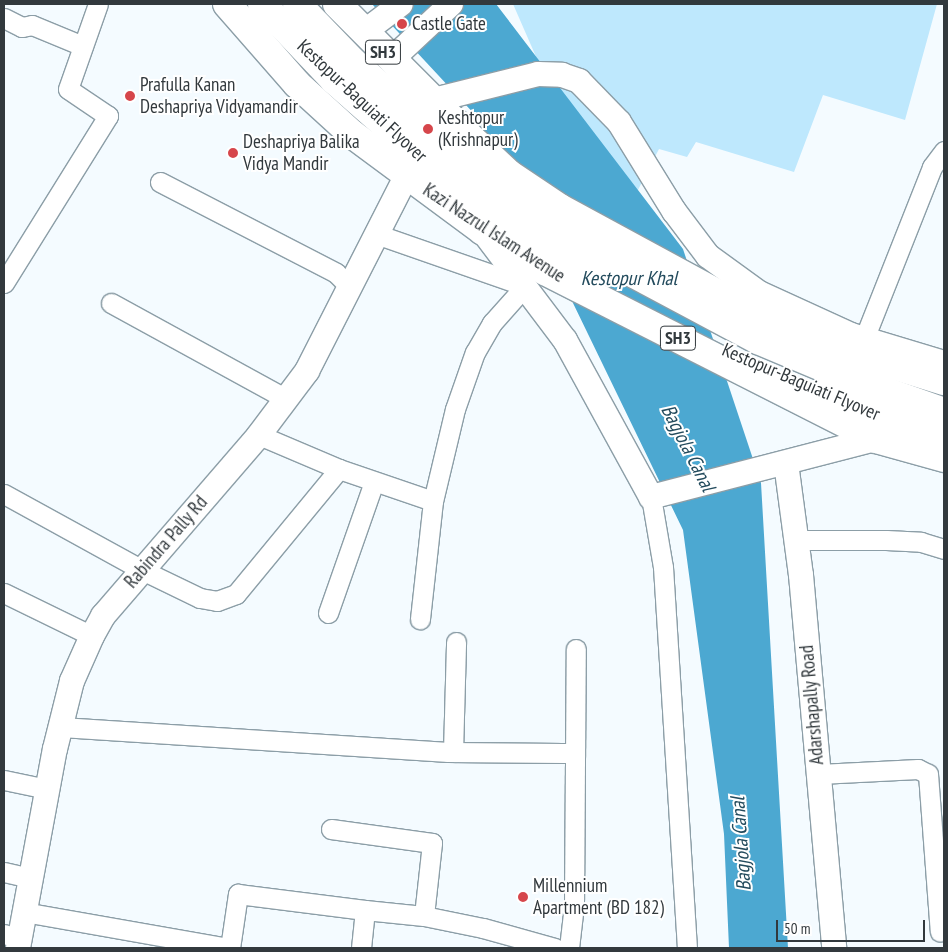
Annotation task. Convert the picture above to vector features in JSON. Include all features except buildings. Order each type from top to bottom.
[{"type":"main road","name":"Kazi Nazrul Islam Avenue","points":[[226,4],[297,84],[352,134],[483,231],[546,271],[876,439],[944,458]]},
{"type":"main road","name":"Kestopur-Baguiati Flyover","points":[[262,4],[334,80],[465,193],[577,268],[759,368],[876,415],[944,438]]},
{"type":"main road","name":"Kestopur-Baguiati Flyover","points":[[297,4],[353,62],[469,164],[541,217],[608,260],[758,340],[848,378],[944,412]]},
{"type":"main road","name":"SH3","points":[[337,4],[430,101],[510,174],[560,208],[649,258],[739,305],[860,355],[944,381]]},
{"type":"street","points":[[4,283],[108,116],[68,89],[98,4]]},
{"type":"street","points":[[364,32],[401,4]]},
{"type":"street","points":[[391,60],[451,4]]},
{"type":"street","points":[[4,18],[22,27],[32,25],[83,46]]},
{"type":"street","points":[[430,101],[538,74],[562,75],[578,81],[595,94],[619,122],[674,211],[708,256],[759,293],[864,339],[944,363]]},
{"type":"street","points":[[864,339],[932,167],[944,151]]},
{"type":"street","name":"Rabindra Pally Rd","points":[[14,941],[24,912],[47,789],[72,681],[92,636],[103,616],[260,434],[307,371],[408,175]]},
{"type":"street","points":[[160,182],[336,273],[350,287]]},
{"type":"street","points":[[483,231],[565,340],[656,496],[663,567],[687,948]]},
{"type":"street","points":[[376,234],[526,286]]},
{"type":"street","points":[[420,619],[433,501],[455,409],[475,352],[492,323],[526,286]]},
{"type":"street","points":[[111,302],[286,399]]},
{"type":"street","points":[[260,434],[339,469],[433,501]]},
{"type":"street","points":[[656,496],[876,439]]},
{"type":"street","name":"Adarshapally Road","points":[[775,466],[796,540],[834,948]]},
{"type":"street","points":[[4,494],[142,570],[200,598],[217,600],[236,594],[339,469]]},
{"type":"street","points":[[328,612],[374,482]]},
{"type":"street","points":[[796,540],[903,541],[944,549]]},
{"type":"street","points":[[4,593],[92,636]]},
{"type":"street","points":[[453,752],[456,642]]},
{"type":"street","points":[[569,948],[574,905],[576,649]]},
{"type":"street","points":[[61,727],[453,752],[574,753]]},
{"type":"street","points":[[818,774],[918,769],[928,774],[940,932]]},
{"type":"street","points":[[4,780],[47,789]]},
{"type":"street","points":[[331,829],[432,843],[424,916]]},
{"type":"street","points":[[4,872],[30,878]]},
{"type":"street","points":[[24,912],[229,948],[238,894],[424,916],[483,928],[555,948]]},
{"type":"street","points":[[361,948],[365,910]]},
{"type":"shaded area","points":[[513,4],[937,4],[905,120],[823,95],[794,172],[696,142],[687,157],[659,149],[619,227],[558,107]]},
{"type":"water","name":"Kestopur Khal","points":[[372,4],[496,4],[683,249],[761,483],[788,948],[729,948],[724,834],[683,530],[572,301],[478,118]]},
{"type":"place","name":"Castle Gate","points":[[402,24]]},
{"type":"place","name":"Prafulla Kanan Deshapriya Vidyamandir","points":[[130,96]]},
{"type":"place","name":"Keshtopur (Krishnapur)","points":[[428,129]]},
{"type":"place","name":"Deshapriya Balika Vidya Mandir","points":[[233,153]]},
{"type":"place","name":"Millennium Apartment (BD 182)","points":[[523,897]]},
{"type":"water label","name":"Bagjola Canal","points":[[688,448]]},
{"type":"water label","name":"Bagjola Canal","points":[[741,844]]}]
